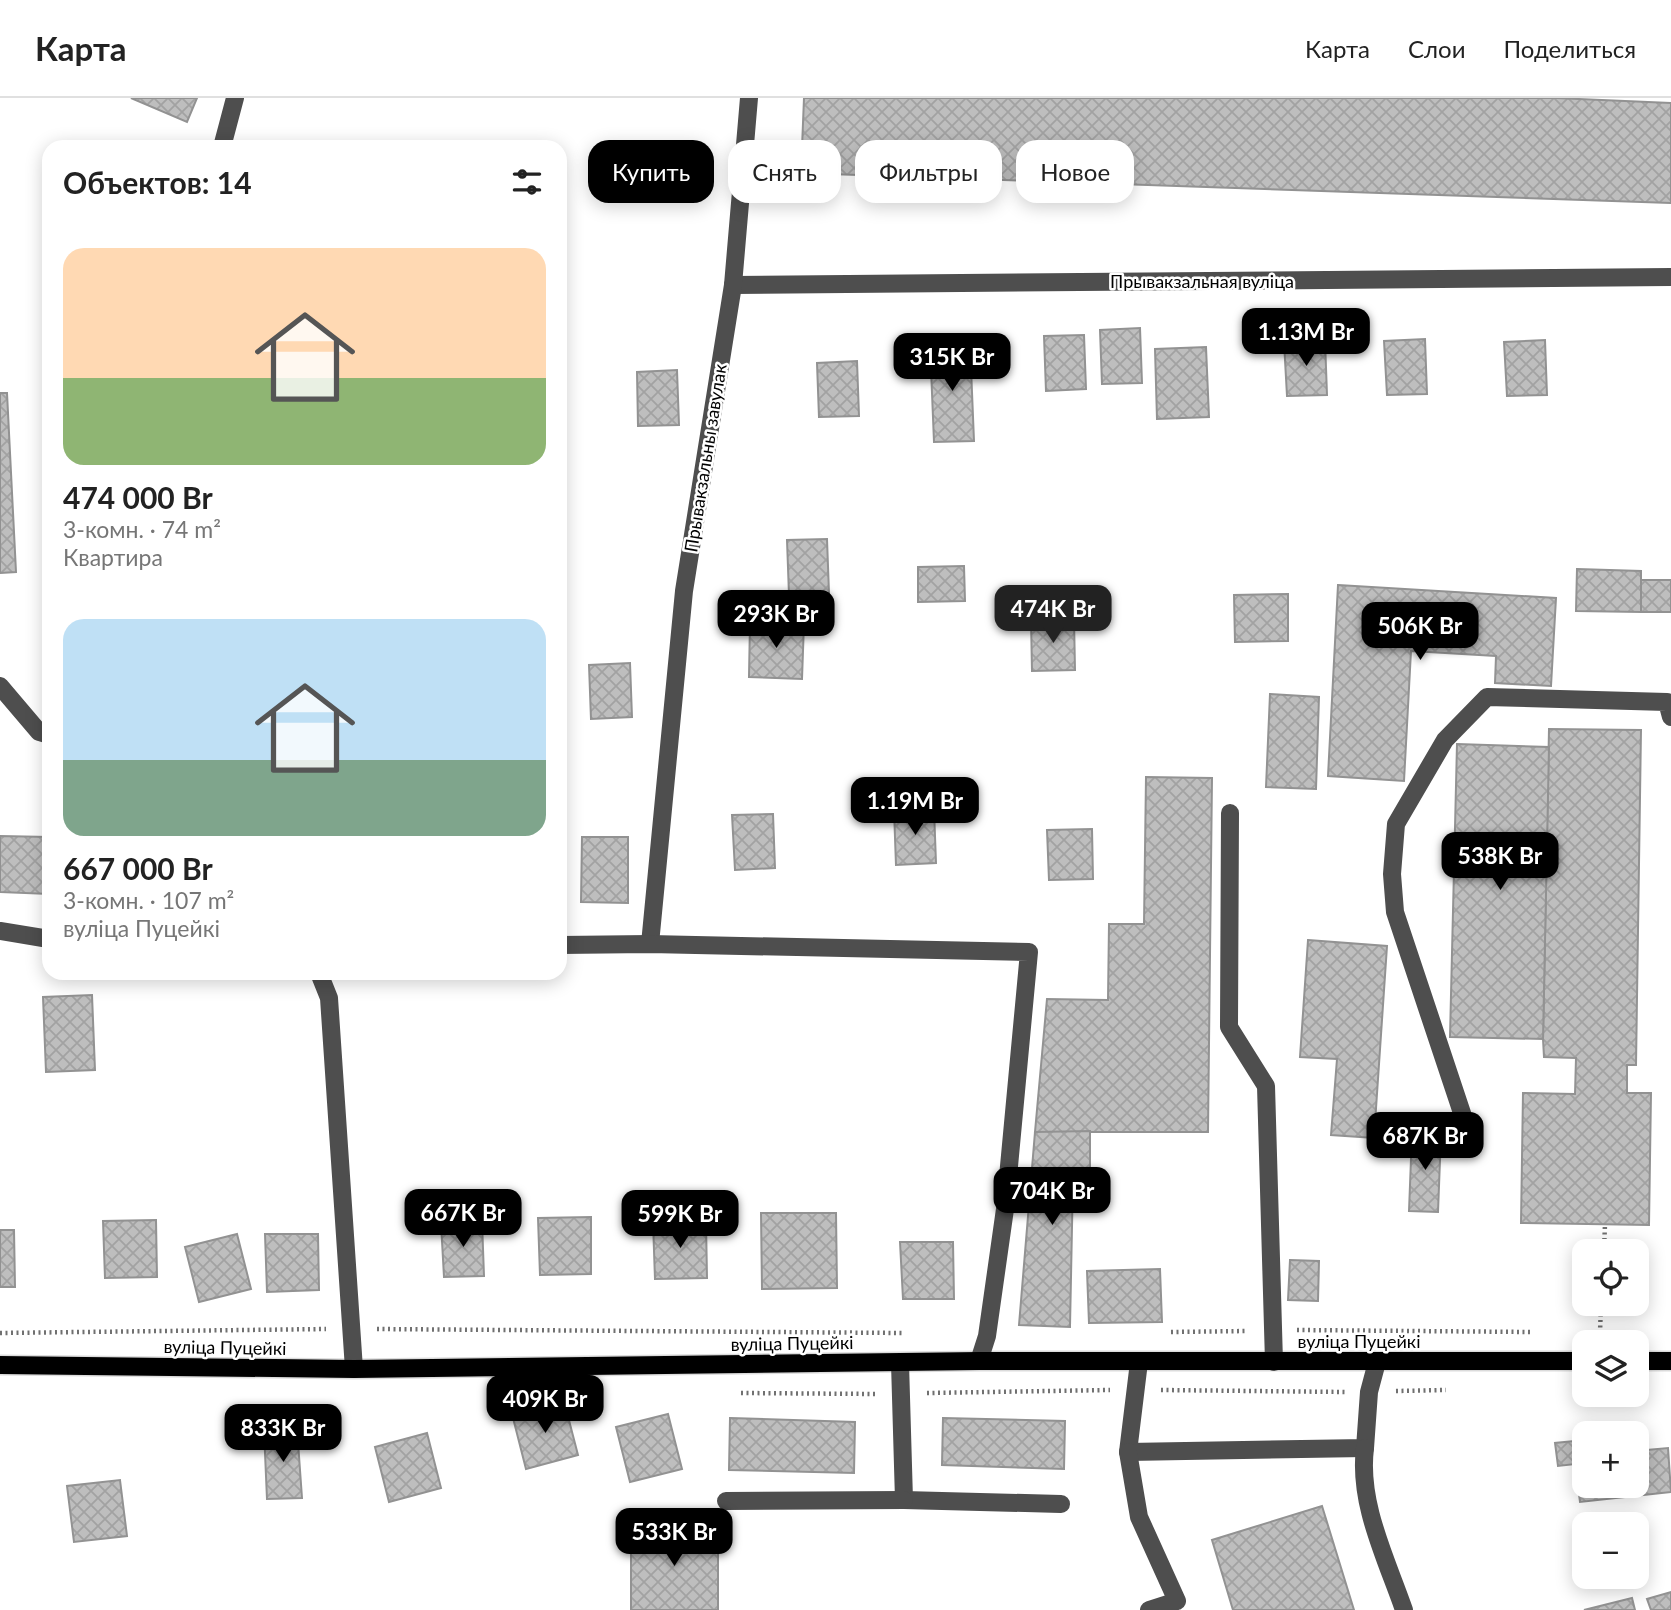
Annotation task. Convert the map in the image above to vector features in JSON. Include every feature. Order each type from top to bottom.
[{"type":"main road","name":"вуліца Пуцейкі","points":[[0,1365],[354,1369],[979,1361],[1572,1361]]},
{"type":"main road","points":[[1649,1361],[1671,1361]]},
{"type":"street","points":[[224,140],[235,98]]},
{"type":"street","name":"Прывакзальны завулак","points":[[650,944],[684,591],[733,285],[748,98]]},
{"type":"street","name":"Прывакзальная вуліца","points":[[733,285],[1671,277]]},
{"type":"street","points":[[0,686],[42,733]]},
{"type":"street","points":[[1462,1116],[1395,912],[1392,874],[1396,824],[1444,740],[1487,697],[1667,702],[1671,717]]},
{"type":"street","points":[[1230,813],[1229,1027],[1266,1086],[1274,1362]]},
{"type":"street","points":[[0,931],[42,938]]},
{"type":"street","points":[[567,945],[1029,951],[1005,1209],[987,1336],[979,1361]]},
{"type":"street","points":[[322,980],[328,998],[354,1369]]},
{"type":"street","points":[[1139,1362],[1133,1390],[1128,1452],[1139,1517],[1177,1601],[1149,1610]]},
{"type":"street","points":[[1377,1362],[1369,1392],[1362,1469],[1366,1500],[1404,1610]]},
{"type":"street","points":[[900,1363],[904,1500]]},
{"type":"street","points":[[1128,1452],[1365,1448]]},
{"type":"street","points":[[726,1501],[904,1500],[1061,1504]]},
{"type":"path","points":[[1604,1239],[1605,1224]]},
{"type":"path","points":[[0,1333],[351,1329],[909,1333]]},
{"type":"path","points":[[1161,1332],[1544,1332]]},
{"type":"building","points":[[131,98],[197,98],[187,122]]},
{"type":"building","points":[[804,98],[1556,98],[1671,103],[1671,203],[1134,184],[1134,140],[1016,140],[1016,180],[1002,180],[1002,140],[855,140],[855,175],[841,174],[841,140],[802,140]]},
{"type":"building","points":[[1140,328],[1142,383],[1102,384],[1100,330]]},
{"type":"building","points":[[1084,335],[1086,389],[1046,391],[1044,336]]},
{"type":"building","points":[[1425,339],[1427,394],[1387,395],[1384,341]]},
{"type":"building","points":[[1325,340],[1327,395],[1287,396],[1284,342]]},
{"type":"building","points":[[1545,340],[1547,395],[1507,396],[1504,342]]},
{"type":"building","points":[[970,343],[974,441],[934,442],[930,344]]},
{"type":"building","points":[[1206,347],[1209,417],[1157,419],[1155,349]]},
{"type":"building","points":[[857,361],[859,416],[819,417],[817,363]]},
{"type":"building","points":[[677,370],[679,425],[638,426],[637,372]]},
{"type":"building","points":[[0,393],[7,393],[16,572],[0,573]]},
{"type":"building","points":[[827,539],[829,593],[789,595],[787,540]]},
{"type":"building","points":[[964,566],[965,601],[918,602],[918,567]]},
{"type":"building","points":[[1577,569],[1641,571],[1641,612],[1576,611]]},
{"type":"building","points":[[1641,580],[1671,580],[1671,612],[1641,612]]},
{"type":"building","points":[[1338,585],[1556,598],[1551,686],[1495,683],[1496,656],[1411,651],[1404,781],[1328,776]]},
{"type":"building","points":[[1288,594],[1288,641],[1235,642],[1234,595]]},
{"type":"building","points":[[1074,619],[1075,670],[1032,671],[1031,620]]},
{"type":"building","points":[[750,622],[804,623],[802,679],[749,677]]},
{"type":"building","points":[[630,663],[632,717],[591,719],[589,665]]},
{"type":"building","points":[[1270,694],[1319,697],[1316,789],[1266,787]]},
{"type":"building","points":[[1549,729],[1641,730],[1636,1065],[1627,1065],[1627,1093],[1651,1093],[1649,1225],[1521,1223],[1523,1093],[1575,1094],[1576,1058],[1544,1057]]},
{"type":"building","points":[[1457,744],[1549,747],[1543,1039],[1450,1037]]},
{"type":"building","points":[[1146,777],[1212,778],[1208,1132],[1035,1132],[1047,999],[1108,1000],[1109,924],[1144,924]]},
{"type":"building","points":[[934,809],[936,863],[896,865],[894,810]]},
{"type":"building","points":[[773,814],[775,868],[735,870],[732,815]]},
{"type":"building","points":[[1092,829],[1093,879],[1049,880],[1047,830]]},
{"type":"building","points":[[0,836],[42,837],[42,894],[0,892]]},
{"type":"building","points":[[582,837],[628,837],[628,903],[581,902]]},
{"type":"building","points":[[1308,940],[1387,946],[1374,1138],[1331,1135],[1337,1059],[1300,1057]]},
{"type":"building","points":[[92,995],[95,1070],[46,1072],[43,997]]},
{"type":"building","points":[[1090,1131],[1090,1180],[1073,1177],[1070,1327],[1019,1325],[1035,1132]]},
{"type":"building","points":[[1412,1133],[1441,1134],[1438,1212],[1409,1211]]},
{"type":"building","points":[[761,1213],[836,1213],[837,1288],[762,1289]]},
{"type":"building","points":[[591,1217],[591,1274],[540,1275],[538,1218]]},
{"type":"building","points":[[156,1220],[157,1277],[105,1278],[103,1221]]},
{"type":"building","points":[[482,1221],[484,1276],[444,1277],[441,1223]]},
{"type":"building","points":[[653,1222],[706,1222],[707,1278],[655,1279]]},
{"type":"building","points":[[0,1230],[14,1230],[15,1287],[0,1287]]},
{"type":"building","points":[[237,1234],[251,1289],[199,1302],[185,1247]]},
{"type":"building","points":[[265,1234],[318,1234],[319,1290],[267,1292]]},
{"type":"building","points":[[900,1242],[953,1242],[954,1299],[903,1299]]},
{"type":"building","points":[[1290,1260],[1319,1261],[1318,1301],[1288,1300]]},
{"type":"building","points":[[1160,1269],[1162,1322],[1089,1323],[1087,1271]]},
{"type":"building","points":[[564,1401],[578,1455],[526,1469],[512,1414]]},
{"type":"building","points":[[668,1414],[682,1469],[630,1482],[616,1427]]},
{"type":"building","points":[[730,1418],[855,1422],[854,1473],[729,1470]]},
{"type":"building","points":[[943,1418],[1065,1421],[1064,1469],[942,1465]]},
{"type":"building","points":[[297,1428],[302,1498],[267,1499],[264,1430]]},
{"type":"building","points":[[427,1433],[441,1488],[389,1502],[375,1447]]},
{"type":"building","points":[[1572,1441],[1572,1464],[1558,1466],[1555,1443]]},
{"type":"building","points":[[1668,1448],[1671,1492],[1649,1494],[1649,1450]]},
{"type":"building","points":[[120,1480],[127,1536],[74,1542],[67,1486]]},
{"type":"building","points":[[1579,1498],[1616,1498],[1580,1502]]},
{"type":"building","points":[[1322,1506],[1354,1610],[1233,1610],[1212,1540]]},
{"type":"building","points":[[631,1525],[718,1526],[718,1610],[631,1610]]},
{"type":"building","points":[[1671,1592],[1671,1610],[1651,1610],[1647,1599]]},
{"type":"building","points":[[1632,1598],[1635,1610],[1584,1610]]}]
